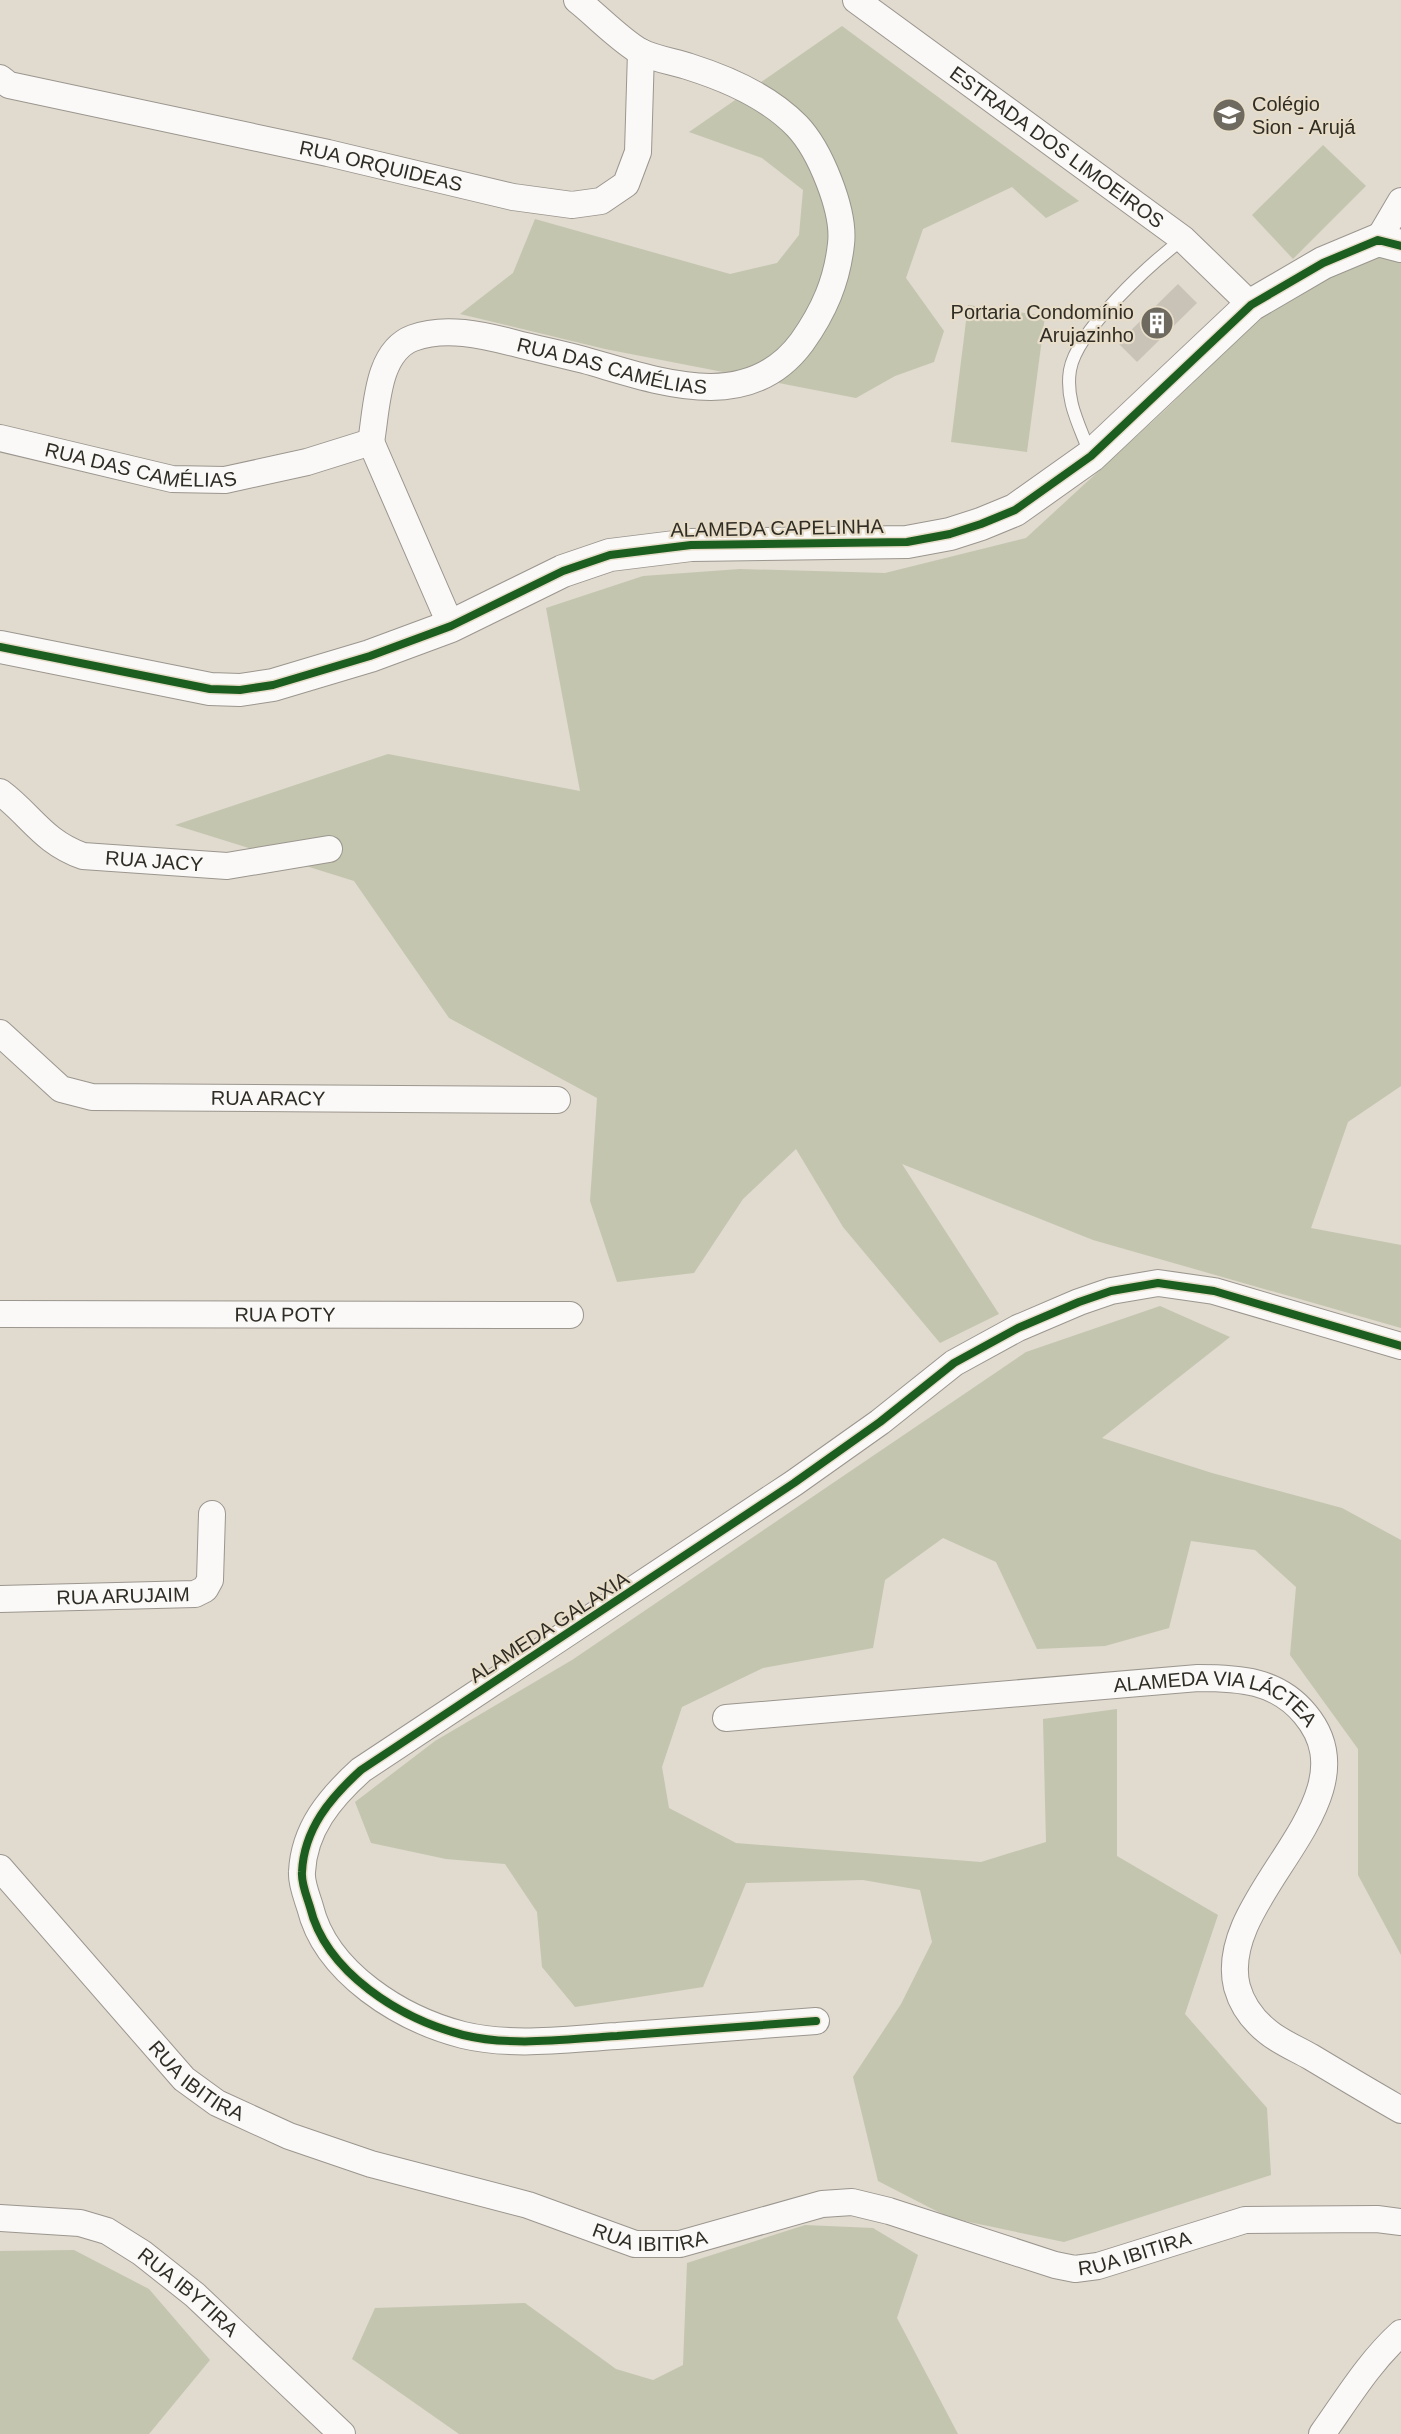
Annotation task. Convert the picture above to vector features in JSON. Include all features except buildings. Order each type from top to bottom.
[{"type":"street","name":"RUA DAS CAMÉLIAS","points":[[0,438],[172,479],[225,480],[307,462],[370,442],[386,363],[398,347],[413,338],[447,331],[494,338],[652,381],[711,388],[746,383],[769,373],[792,356],[819,317],[838,272],[842,238],[832,188],[814,147],[796,125],[777,109],[724,78],[641,52],[577,0]]},
{"type":"street","name":"ESTRADA DOS LIMOEIROS","points":[[856,0],[1183,239],[1251,305]]},
{"type":"street","name":"RUA ORQUIDEAS","points":[[0,78],[9,85],[317,151],[513,197],[572,205],[601,201],[626,184],[638,152],[641,52]]},
{"type":"street","points":[[1389,243],[1401,201]]},
{"type":"street","name":"ALAMEDA CAPELINHA","points":[[0,647],[210,689],[240,690],[273,685],[359,659],[451,626],[563,571],[630,552],[691,545],[907,542],[950,534],[1015,510],[1091,456],[1251,305],[1323,263],[1389,243]]},
{"type":"street","points":[[370,442],[451,626]]},
{"type":"street","name":"RUA JACY","points":[[0,792],[43,835],[64,849],[82,855],[227,866],[329,849]]},
{"type":"street","name":"RUA ARACY","points":[[0,1034],[61,1089],[92,1097],[557,1100]]},
{"type":"street","name":"ALAMEDA GALAXIA","points":[[816,2021],[527,2042],[464,2035],[418,2017],[370,1990],[333,1955],[314,1924],[301,1874],[308,1837],[332,1797],[361,1770],[794,1483],[880,1422],[954,1363],[1018,1328],[1111,1291],[1158,1283],[1214,1291],[1401,1346]]},
{"type":"street","name":"RUA POTY","points":[[0,1314],[570,1315]]},
{"type":"street","name":"RUA ARUJAIM","points":[[0,1599],[195,1594],[205,1589],[210,1580],[212,1514]]},
{"type":"street","name":"ALAMEDA VIA LÁCTEA","points":[[726,1718],[1198,1678],[1238,1678],[1269,1686],[1296,1703],[1314,1724],[1325,1752],[1323,1782],[1299,1832],[1241,1933],[1235,1961],[1237,1988],[1250,2014],[1269,2033],[1401,2110]]},
{"type":"street","name":"RUA IBITIRA","points":[[0,1868],[184,2079],[217,2103],[290,2136],[371,2164],[528,2205],[635,2244],[680,2244],[822,2204],[852,2202],[1074,2270],[1098,2266],[1245,2220],[1377,2219],[1401,2222]]},
{"type":"street","name":"RUA IBYTIRA","points":[[0,2218],[80,2223],[107,2231],[142,2253],[195,2295],[342,2434]]},
{"type":"street","points":[[1322,2434],[1368,2369],[1401,2333]]},
{"type":"lane","points":[[1091,456],[1072,410],[1070,370],[1078,348],[1109,308],[1165,253],[1183,239]]},
{"type":"green space","points":[[842,26],[1079,201],[1046,218],[1012,187],[923,229],[906,278],[944,331],[934,362],[895,376],[856,398],[605,349],[460,314],[513,273],[535,219],[730,274],[777,263],[799,235],[803,190],[762,158],[689,132]]},
{"type":"green space","points":[[1323,145],[1366,186],[1293,259],[1252,215]]},
{"type":"green space","points":[[1393,253],[1401,257],[1401,1086],[1348,1122],[1311,1228],[1401,1245],[1401,1328],[1093,1240],[902,1164],[999,1314],[940,1343],[843,1227],[796,1149],[743,1199],[694,1273],[617,1282],[590,1201],[597,1098],[449,1018],[354,881],[175,825],[388,754],[580,791],[546,608],[643,576],[740,569],[885,573],[1026,538],[1164,411],[1273,305],[1352,257]]},
{"type":"green space","points":[[968,305],[1045,316],[1027,452],[951,442]]},
{"type":"green space","points":[[1160,1306],[1230,1337],[1102,1438],[1212,1473],[1342,1508],[1401,1540],[1401,1955],[1358,1875],[1358,1749],[1290,1655],[1296,1587],[1255,1550],[1191,1541],[1169,1628],[1105,1646],[1037,1649],[996,1562],[943,1538],[885,1580],[873,1648],[763,1668],[682,1707],[662,1767],[669,1808],[736,1843],[981,1862],[1046,1842],[1043,1719],[1117,1709],[1117,1856],[1218,1915],[1185,2014],[1267,2108],[1271,2175],[1064,2242],[950,2218],[878,2181],[853,2077],[901,2004],[932,1942],[920,1890],[863,1880],[746,1883],[703,1987],[575,2007],[542,1967],[537,1912],[505,1864],[446,1859],[371,1843],[355,1802],[435,1741],[572,1660],[1026,1352]]},
{"type":"green space","points":[[805,2225],[873,2228],[918,2255],[897,2318],[958,2434],[459,2434],[352,2359],[375,2308],[525,2303],[616,2369],[653,2380],[683,2365],[687,2263]]},
{"type":"green space","points":[[74,2250],[149,2289],[210,2360],[149,2434],[0,2434],[0,2251]]},
{"type":"cycle path","points":[[0,647],[210,689],[240,690],[273,685],[370,656],[451,626],[563,571],[610,555],[691,545],[907,542],[950,534],[1015,510],[1091,456],[1251,305],[1323,263],[1378,240],[1401,246]]},
{"type":"cycle path","points":[[816,2021],[540,2041],[482,2039],[439,2028],[415,2018],[369,1990],[332,1953],[319,1931],[303,1885],[304,1856],[313,1828],[329,1803],[361,1770],[794,1483],[880,1422],[954,1363],[1018,1328],[1111,1291],[1158,1283],[1214,1291],[1401,1346]]},
{"type":"place","name":"Colégio Sion - Arujá","points":[[1229,115]]},
{"type":"place","name":"Portaria Condomínio Arujazinho","points":[[1157,323]]}]
